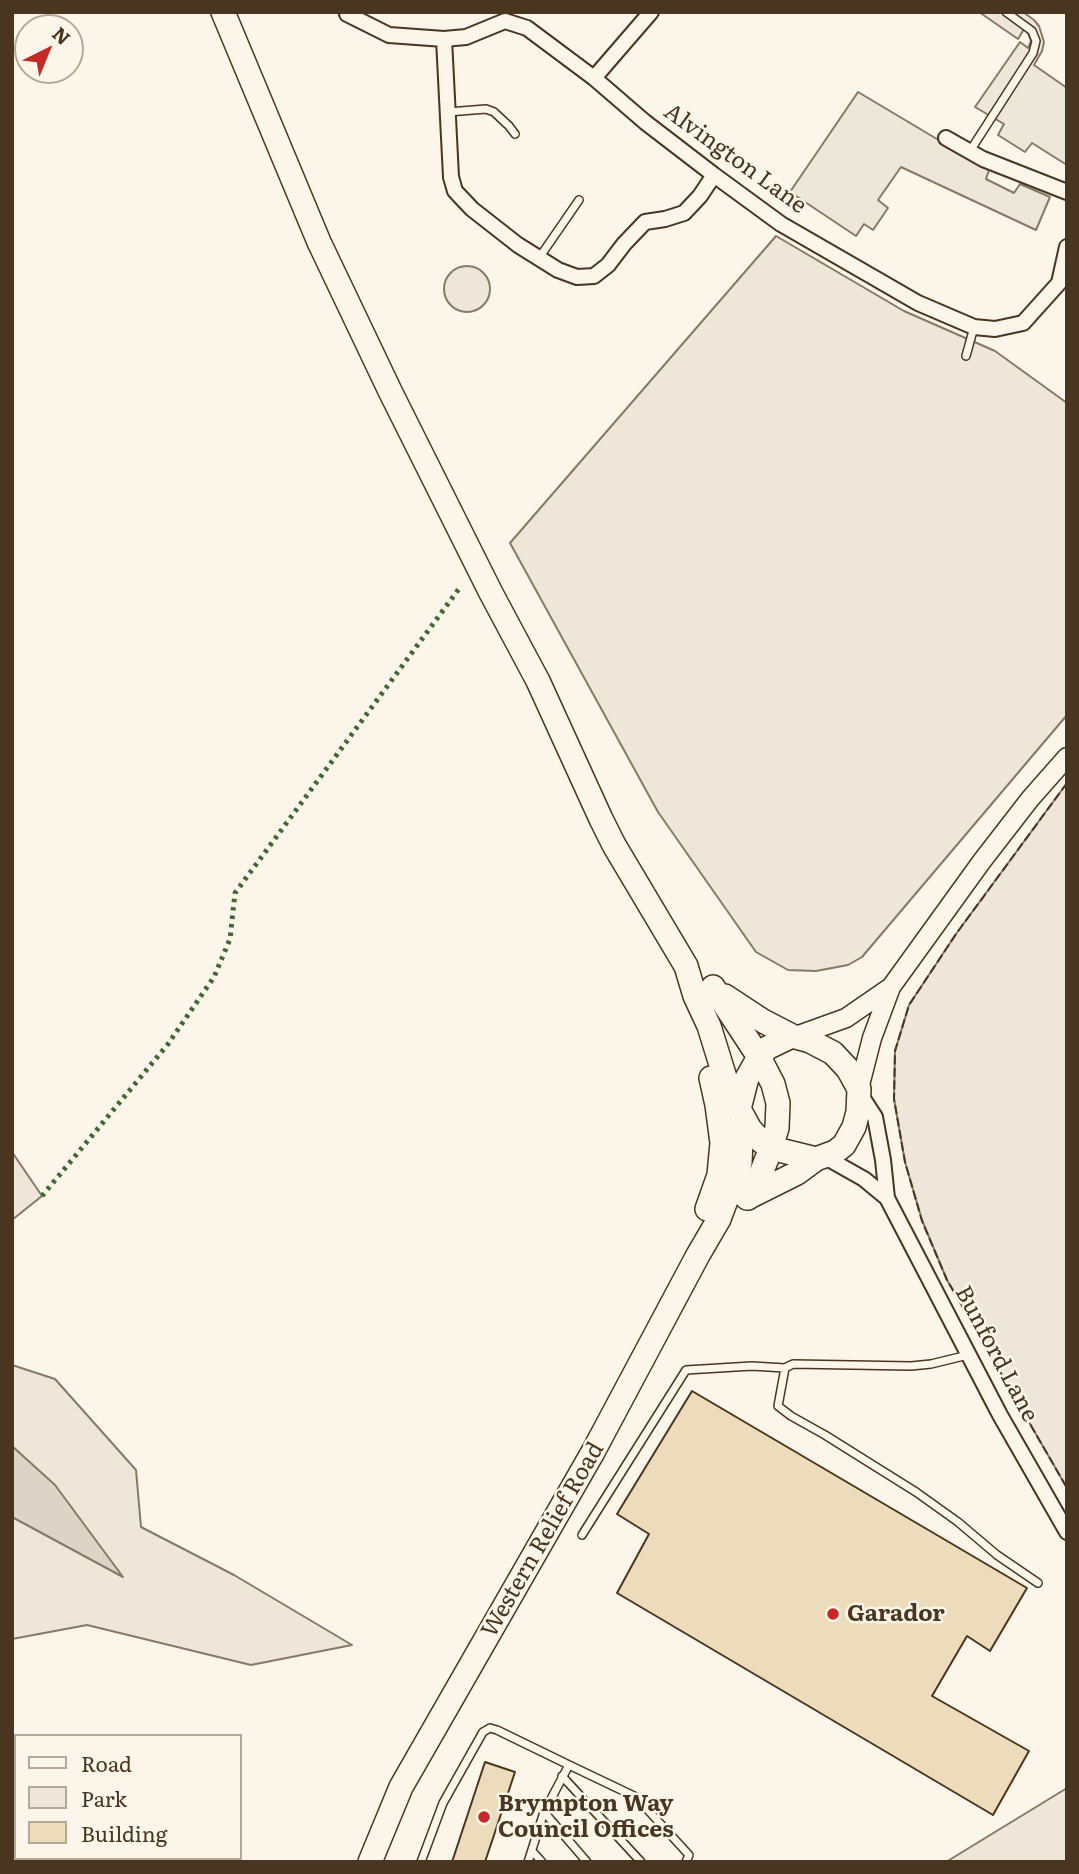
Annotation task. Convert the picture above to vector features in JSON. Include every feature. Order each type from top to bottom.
[{"type":"highway","points":[[223,12],[319,242],[384,379],[538,681],[605,828],[686,966],[695,996],[709,1026],[731,1097],[750,1129],[771,1148],[821,1158]]},
{"type":"highway","points":[[662,925],[667,961],[687,1001],[718,1105],[722,1143],[719,1175],[712,1199],[698,1226],[698,1255]]},
{"type":"highway","points":[[686,966],[763,1021],[833,1053],[848,1069],[860,1091]]},
{"type":"highway","points":[[713,987],[759,1057],[773,1084],[778,1103],[777,1128],[771,1148],[748,1198]]},
{"type":"highway","points":[[741,1113],[747,1078],[759,1057],[767,1048],[794,1036]]},
{"type":"highway","name":"Western Relief Road","points":[[719,1219],[748,1198],[844,1145],[854,1128],[860,1091]]},
{"type":"highway","name":"Western Relief Road","points":[[370,1862],[401,1787],[593,1452],[719,1219],[740,1163],[741,1113]]},
{"type":"street","points":[[594,78],[651,12]]},
{"type":"street","name":"Alvington Lane","points":[[347,14],[389,35],[444,39],[466,37],[505,21],[527,28],[594,78],[645,122],[781,224],[918,303],[974,327],[995,329],[1023,323],[1059,283],[1067,247]]},
{"type":"street","points":[[444,39],[451,177],[455,191],[472,209],[518,245],[558,270],[577,277],[594,276],[608,265],[645,222],[684,213],[714,175]]},
{"type":"street","points":[[946,138],[983,159],[1067,192]]},
{"type":"street","points":[[860,1091],[872,1038],[891,987],[982,861],[1067,757]]},
{"type":"street","points":[[794,1036],[846,1018],[891,987]]},
{"type":"street","name":"Bunford Lane","points":[[860,1091],[875,1117],[887,1198],[1000,1415],[1067,1532]]},
{"type":"street","name":"Bunford Lane","points":[[821,1158],[864,1179],[887,1198]]},
{"type":"lane","points":[[970,151],[1033,53],[1036,41],[1032,31],[1006,12]]},
{"type":"lane","points":[[447,112],[486,109],[494,112],[515,134]]},
{"type":"lane","points":[[539,258],[579,200]]},
{"type":"lane","points":[[966,356],[974,327]]},
{"type":"lane","points":[[582,1535],[686,1370],[752,1366],[785,1368],[793,1364],[911,1366],[968,1355]]},
{"type":"lane","points":[[785,1368],[779,1406],[916,1492],[1038,1583]]},
{"type":"lane","points":[[421,1862],[443,1803],[483,1732],[490,1728],[636,1797],[689,1855],[686,1862]]},
{"type":"lane","points":[[528,1862],[544,1812],[569,1765]]},
{"type":"lane","points":[[562,1776],[641,1862]]},
{"type":"lane","points":[[544,1812],[587,1862]]},
{"type":"lane","points":[[532,1851],[542,1862]]},
{"type":"green space","points":[[776,236],[904,311],[995,351],[1067,403],[1067,715],[862,957],[848,965],[816,971],[788,970],[756,952],[658,812],[510,543]]},
{"type":"green space","points":[[467,266],[483,273],[490,289],[483,305],[467,312],[451,305],[444,289],[451,273]]},
{"type":"green space","points":[[1067,783],[1067,1488],[947,1280],[922,1220],[905,1162],[894,1099],[895,1051],[909,1005],[956,934]]},
{"type":"green space","points":[[12,1152],[42,1196],[12,1220]]},
{"type":"green space","points":[[12,1365],[55,1379],[136,1470],[141,1527],[234,1575],[352,1645],[251,1665],[87,1625],[12,1639]]},
{"type":"green space","points":[[1067,1788],[1067,1862],[946,1862]]},
{"type":"shaded area","points":[[979,12],[1023,12],[1039,26],[1044,42],[1034,65],[1067,88],[1067,165],[1032,143],[1025,152],[998,135],[1004,124],[975,107],[1020,42],[1028,48],[1031,41],[1024,29],[1018,39]]},
{"type":"shaded area","points":[[858,92],[989,170],[986,179],[1014,193],[1020,184],[1050,197],[1036,230],[901,167],[878,200],[888,208],[873,230],[864,224],[856,236],[790,192]]},
{"type":"shaded area","points":[[12,1446],[55,1485],[123,1577],[12,1517]]},
{"type":"building","name":"Garador","points":[[692,1391],[1027,1588],[990,1651],[967,1636],[932,1696],[1029,1751],[993,1815],[617,1593],[649,1534],[617,1514]]},
{"type":"building","name":"Brympton Way Council Offices","points":[[485,1762],[515,1772],[485,1862],[452,1862]]},
{"type":"hedge","points":[[42,1196],[168,1044],[214,977],[230,939],[235,893],[461,586]]},
{"type":"fence","points":[[1067,783],[956,934],[909,1005],[895,1051],[894,1099],[905,1162],[922,1221],[947,1280],[1067,1488]]},
{"type":"place","name":"Garador","points":[[833,1614]]},
{"type":"place","name":"Brympton Way Council Offices","points":[[484,1817]]}]
